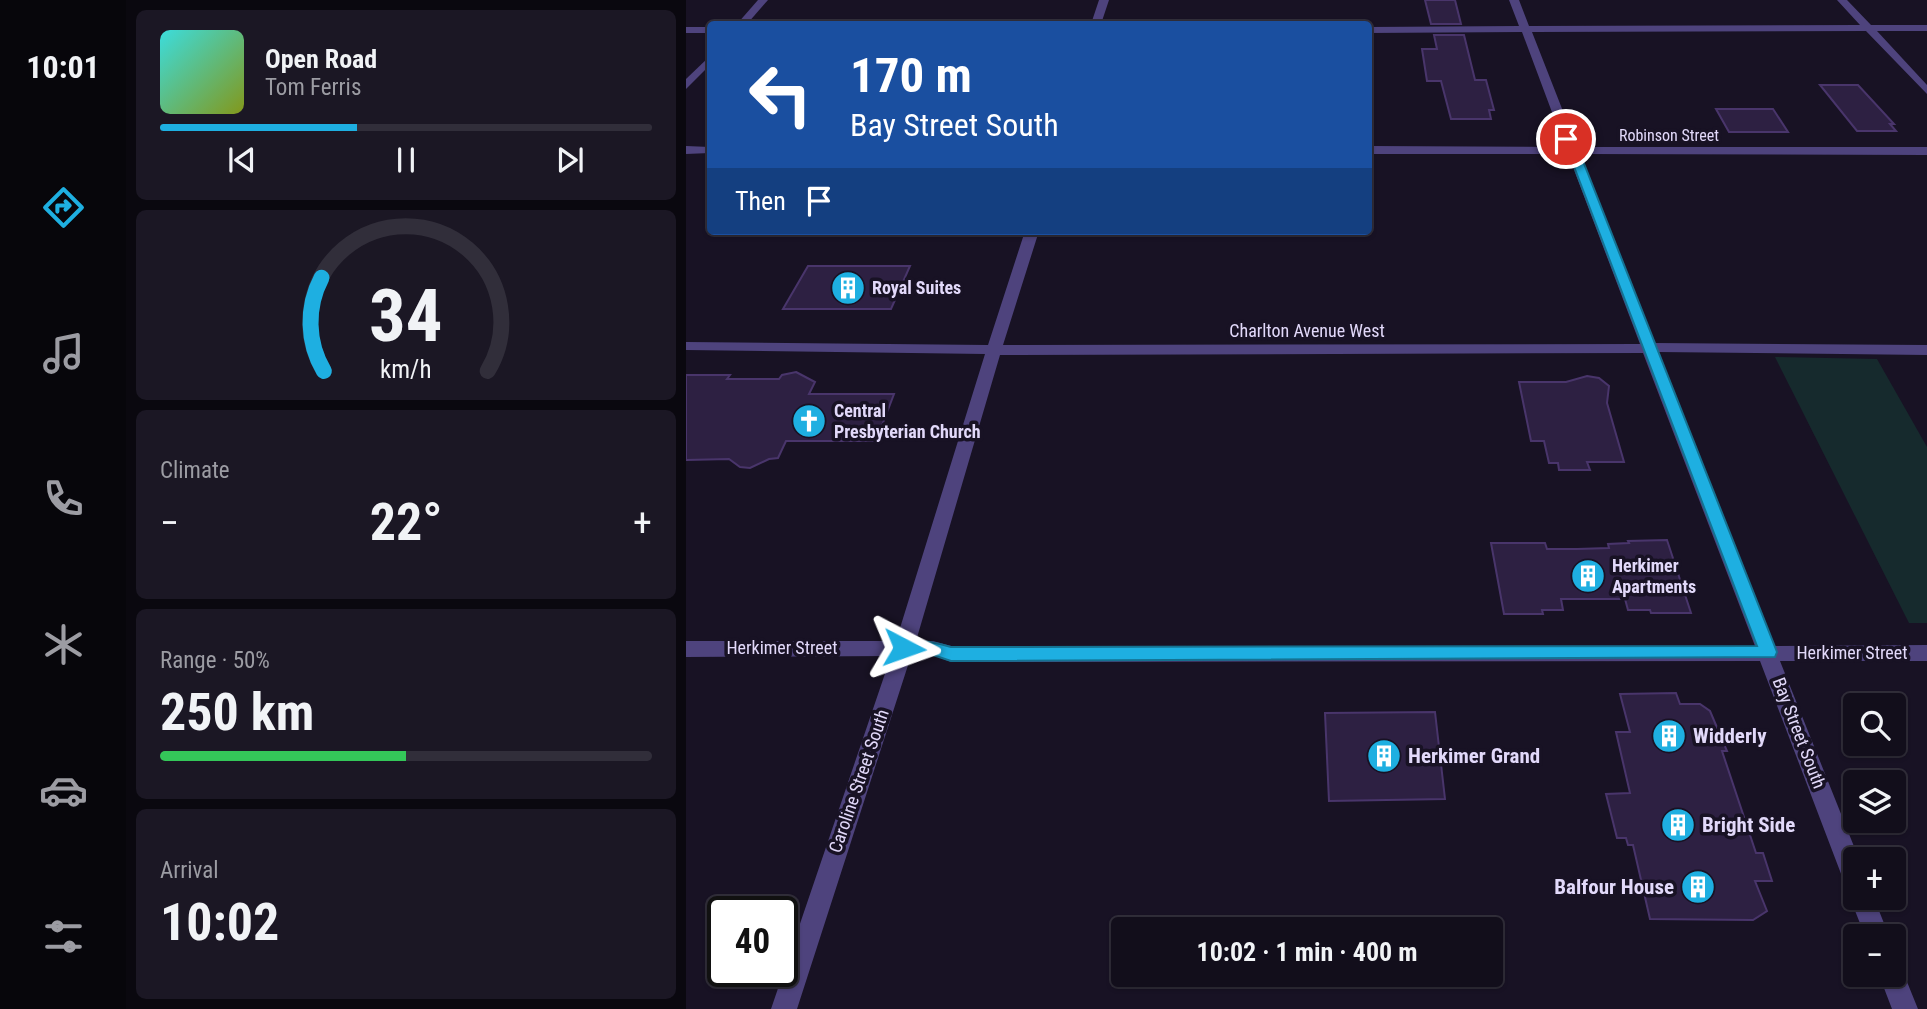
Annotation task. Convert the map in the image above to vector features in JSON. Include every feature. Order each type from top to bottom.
[{"type":"street","points":[[744,21],[763,0]]},
{"type":"street","points":[[1097,21],[1104,0]]},
{"type":"street","name":"Bay Street South","points":[[1514,0],[1843,848]]},
{"type":"street","points":[[1842,0],[1927,92]]},
{"type":"street","points":[[1372,30],[1927,28]]},
{"type":"street","points":[[686,30],[707,30]]},
{"type":"street","points":[[686,86],[707,62]]},
{"type":"street","points":[[686,150],[707,150]]},
{"type":"street","name":"Robinson Street","points":[[1372,150],[1927,151]]},
{"type":"street","name":"Caroline Street South","points":[[784,1009],[904,648],[955,474],[1031,235]]},
{"type":"street","name":"Charlton Avenue West","points":[[686,346],[995,350],[1604,351],[1649,347],[1927,350]]},
{"type":"street","name":"Herkimer Street","points":[[686,649],[933,648],[951,654],[1927,653]]},
{"type":"street","points":[[1897,987],[1905,1009]]},
{"type":"green space","points":[[1775,357],[1877,359],[1927,447],[1927,623],[1909,623]]},
{"type":"building","points":[[1425,0],[1455,0],[1461,24],[1431,24]]},
{"type":"building","points":[[1434,35],[1464,35],[1475,80],[1486,80],[1494,110],[1489,110],[1491,119],[1451,119],[1441,81],[1427,81],[1422,49],[1437,49]]},
{"type":"building","points":[[1820,85],[1858,85],[1894,124],[1890,124],[1896,131],[1857,131]]},
{"type":"building","points":[[1716,109],[1773,109],[1788,132],[1729,132]]},
{"type":"building","name":"Royal Suites","points":[[808,266],[910,266],[891,309],[783,309]]},
{"type":"building","name":"Central Presbyterian Church","points":[[796,372],[815,382],[809,394],[894,394],[876,441],[786,441],[778,458],[750,468],[740,467],[729,459],[686,460],[686,375],[730,375],[727,379],[779,379],[782,375]]},
{"type":"building","points":[[1587,376],[1599,378],[1609,386],[1607,403],[1624,462],[1587,462],[1590,470],[1559,470],[1558,463],[1549,463],[1544,441],[1531,441],[1519,382],[1566,382]]},
{"type":"building","name":"Herkimer Apartments","points":[[1667,540],[1691,613],[1628,610],[1625,599],[1561,599],[1563,610],[1542,610],[1543,614],[1504,614],[1491,543],[1545,543],[1547,549],[1577,549],[1609,548],[1608,544],[1629,543],[1628,541]]},
{"type":"building","points":[[1676,693],[1680,704],[1700,704],[1710,711],[1727,751],[1722,751],[1756,853],[1763,853],[1772,881],[1755,881],[1767,911],[1753,920],[1650,919],[1633,845],[1628,845],[1626,838],[1617,838],[1606,794],[1630,793],[1616,732],[1630,732],[1620,694]]},
{"type":"building","name":"Herkimer Grand","points":[[1435,712],[1445,799],[1329,801],[1325,713]]},
{"type":"place","name":"Royal Suites","points":[[848,288]]},
{"type":"place","name":"Central Presbyterian Church","points":[[809,421]]},
{"type":"place","name":"Herkimer Apartments","points":[[1588,576]]},
{"type":"place","name":"Widderly","points":[[1669,736]]},
{"type":"place","name":"Herkimer Grand","points":[[1384,756]]},
{"type":"place","name":"Bright Side","points":[[1678,825]]},
{"type":"place","name":"Balfour House","points":[[1698,887]]},
{"type":"route","points":[[904,648],[933,648],[951,654],[1573,655],[1768,652],[1573,151],[1566,139]]}]
